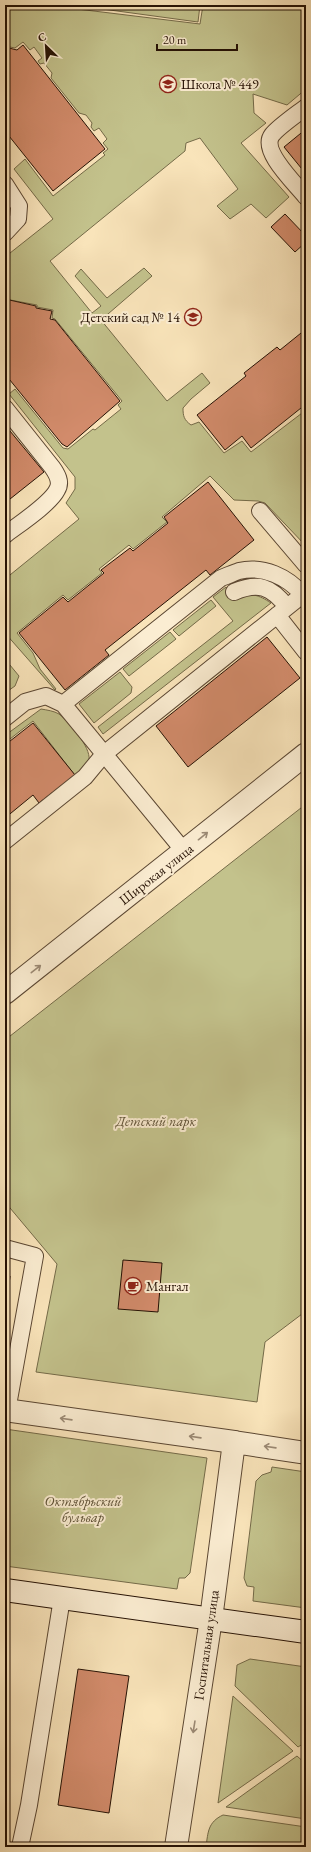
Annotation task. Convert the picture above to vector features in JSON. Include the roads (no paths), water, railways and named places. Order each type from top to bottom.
[{"type":"street","name":"Широкая улица","points":[[5,993],[306,754]]},
{"type":"street","points":[[6,1410],[306,1452]]},
{"type":"street","name":"Госпитальная улица","points":[[176,1847],[210,1619],[234,1442]]},
{"type":"street","points":[[5,1590],[306,1632]]},
{"type":"lane","points":[[306,107],[272,135],[269,145],[272,156],[306,197]]},
{"type":"lane","points":[[5,184],[18,206],[18,219],[5,234]]},
{"type":"lane","points":[[5,408],[59,478],[58,490],[49,500],[5,535]]},
{"type":"lane","points":[[260,511],[306,565]]},
{"type":"lane","points":[[5,841],[85,777],[104,754],[304,593],[294,584],[265,571],[239,571],[221,578],[63,704]]},
{"type":"lane","points":[[234,592],[246,587],[256,586],[269,590],[279,596],[282,611],[306,652]]},
{"type":"lane","points":[[5,718],[25,702],[46,696],[63,704],[184,852]]},
{"type":"lane","points":[[5,1248],[35,1256],[6,1410]]},
{"type":"lane","points":[[20,1847],[29,1805],[62,1598]]},
{"type":"place","name":"Школа № 449","points":[[168,84]]},
{"type":"place","name":"Детский сад № 14","points":[[193,317]]},
{"type":"place","name":"Мангал","points":[[133,1286]]},
{"type":"park label","name":"Детский парк","points":[[156,1121]]},
{"type":"park label","name":"Октябрьский бульвар","points":[[83,1510]]}]
